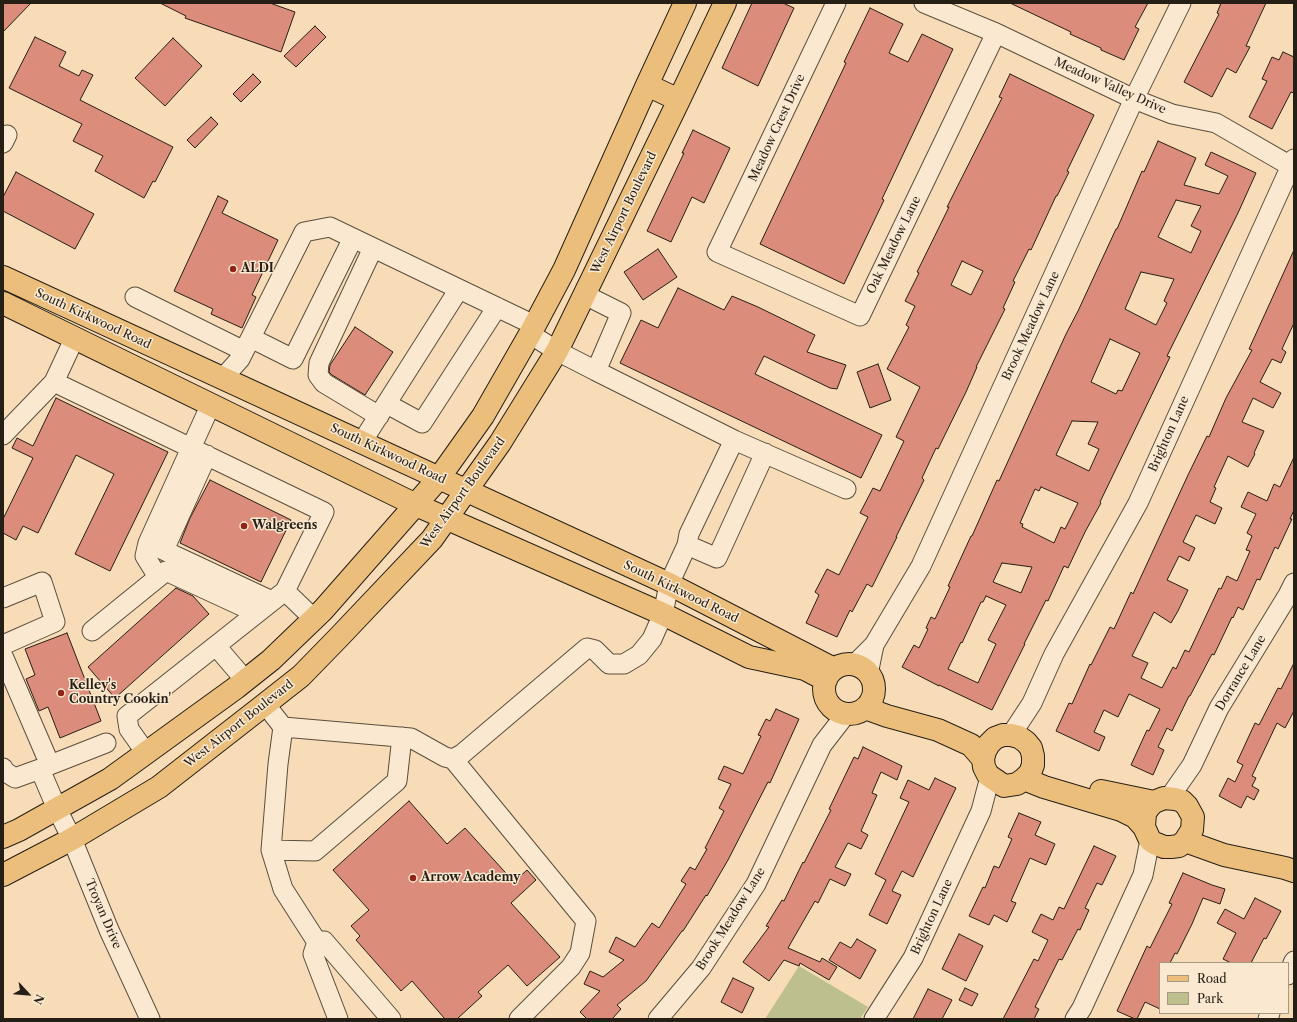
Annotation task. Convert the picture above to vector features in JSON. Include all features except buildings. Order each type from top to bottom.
[{"type":"main road","points":[[3,837],[19,830],[110,779],[271,660],[314,619],[374,554],[439,478],[483,416],[564,270],[685,3]]},
{"type":"main road","name":"West Airport Boulevard","points":[[3,875],[72,840],[160,787],[301,676],[339,638],[432,539],[500,443],[557,351],[725,3]]},
{"type":"main road","points":[[647,85],[679,100]]},
{"type":"main road","name":"South Kirkwood Road","points":[[3,277],[669,584],[850,689],[887,716],[938,730],[971,745],[1007,773],[1044,787],[1121,810],[1135,817],[1152,838]]},
{"type":"main road","name":"South Kirkwood Road","points":[[3,302],[416,505],[663,614],[749,657],[805,669],[850,689],[881,700],[1010,739]]},
{"type":"main road","points":[[75,337],[85,315]]},
{"type":"main road","points":[[211,404],[223,378]]},
{"type":"main road","points":[[245,680],[265,704]]},
{"type":"main road","points":[[1010,739],[1031,748],[1033,756],[1007,773],[985,751],[989,744],[1010,739]]},
{"type":"main road","name":"South Kirkwood Road","points":[[1007,773],[1050,776],[1066,783],[1178,814],[1205,836],[1242,850],[1272,856],[1287,854],[1294,856]]},
{"type":"main road","points":[[1149,807],[1178,814],[1178,846],[1171,848],[1152,838],[1145,813],[1149,807]]},
{"type":"main road","name":"South Kirkwood Road","points":[[1178,814],[1224,855],[1294,871]]},
{"type":"street","name":"Meadow Crest Drive","points":[[718,252],[836,3]]},
{"type":"street","name":"Meadow Valley Drive","points":[[924,3],[996,33],[1134,99],[1172,114],[1216,123],[1293,164]]},
{"type":"street","name":"Brook Meadow Lane","points":[[658,1019],[702,968],[756,884],[850,689],[874,645],[921,566],[1134,99],[1181,3]]},
{"type":"street","name":"Oak Meadow Lane","points":[[718,252],[860,316],[996,33]]},
{"type":"street","name":"Brighton Lane","points":[[1010,739],[1032,703],[1054,654],[1138,503],[1293,164]]},
{"type":"street","points":[[223,378],[240,359],[304,232],[330,227],[497,307],[532,329],[557,351],[596,371],[734,440],[846,489]]},
{"type":"street","points":[[135,298],[248,344],[293,359],[353,238]]},
{"type":"street","points":[[373,248],[319,363],[318,375],[324,383],[383,410],[422,423],[497,307]]},
{"type":"street","points":[[362,442],[459,289]]},
{"type":"street","points":[[585,295],[622,313],[596,371]]},
{"type":"street","points":[[3,435],[54,382],[75,337]]},
{"type":"street","points":[[54,382],[324,512],[279,596],[127,716],[129,729],[146,753]]},
{"type":"street","points":[[158,577],[145,556],[156,546],[199,451],[211,404]]},
{"type":"street","points":[[453,759],[462,754],[587,648],[595,650],[609,664],[624,664],[639,655],[652,639],[663,614],[669,584],[687,545],[689,534],[734,440]]},
{"type":"street","points":[[687,545],[716,558],[765,453]]},
{"type":"street","points":[[156,546],[279,596],[314,619]]},
{"type":"street","points":[[92,631],[166,571],[257,613]]},
{"type":"street","points":[[3,598],[42,582],[55,622],[3,645]]},
{"type":"street","name":"Dorrance Lane","points":[[1178,814],[1192,765],[1218,708],[1294,583]]},
{"type":"street","points":[[216,646],[245,680]]},
{"type":"street","name":"Troyan Drive","points":[[3,656],[45,767],[57,809],[72,840],[109,930],[150,1019]]},
{"type":"street","points":[[265,704],[283,727],[278,764],[271,850],[283,889],[317,942]]},
{"type":"street","points":[[283,727],[411,738],[446,757],[453,759],[586,921],[580,953],[571,967],[520,1019]]},
{"type":"street","points":[[271,850],[315,851],[397,781],[402,737]]},
{"type":"street","points":[[3,768],[4,771],[15,778],[106,743]]},
{"type":"street","name":"Brighton Lane","points":[[874,1019],[913,958],[981,811],[1007,773]]},
{"type":"street","points":[[1075,1019],[1085,1001],[1143,875],[1152,838]]},
{"type":"street","points":[[317,942],[324,941],[390,1019]]},
{"type":"street","points":[[317,942],[313,954],[338,1019]]},
{"type":"street","points":[[1289,973],[1294,961]]},
{"type":"green space","points":[[799,966],[868,1007],[860,1019],[765,1019]]},
{"type":"place","name":"ALDI","points":[[233,269]]},
{"type":"place","name":"Walgreens","points":[[244,526]]},
{"type":"place","name":"Kelley's Country Cookin'","points":[[61,693]]},
{"type":"place","name":"Arrow Academy","points":[[413,878]]}]
